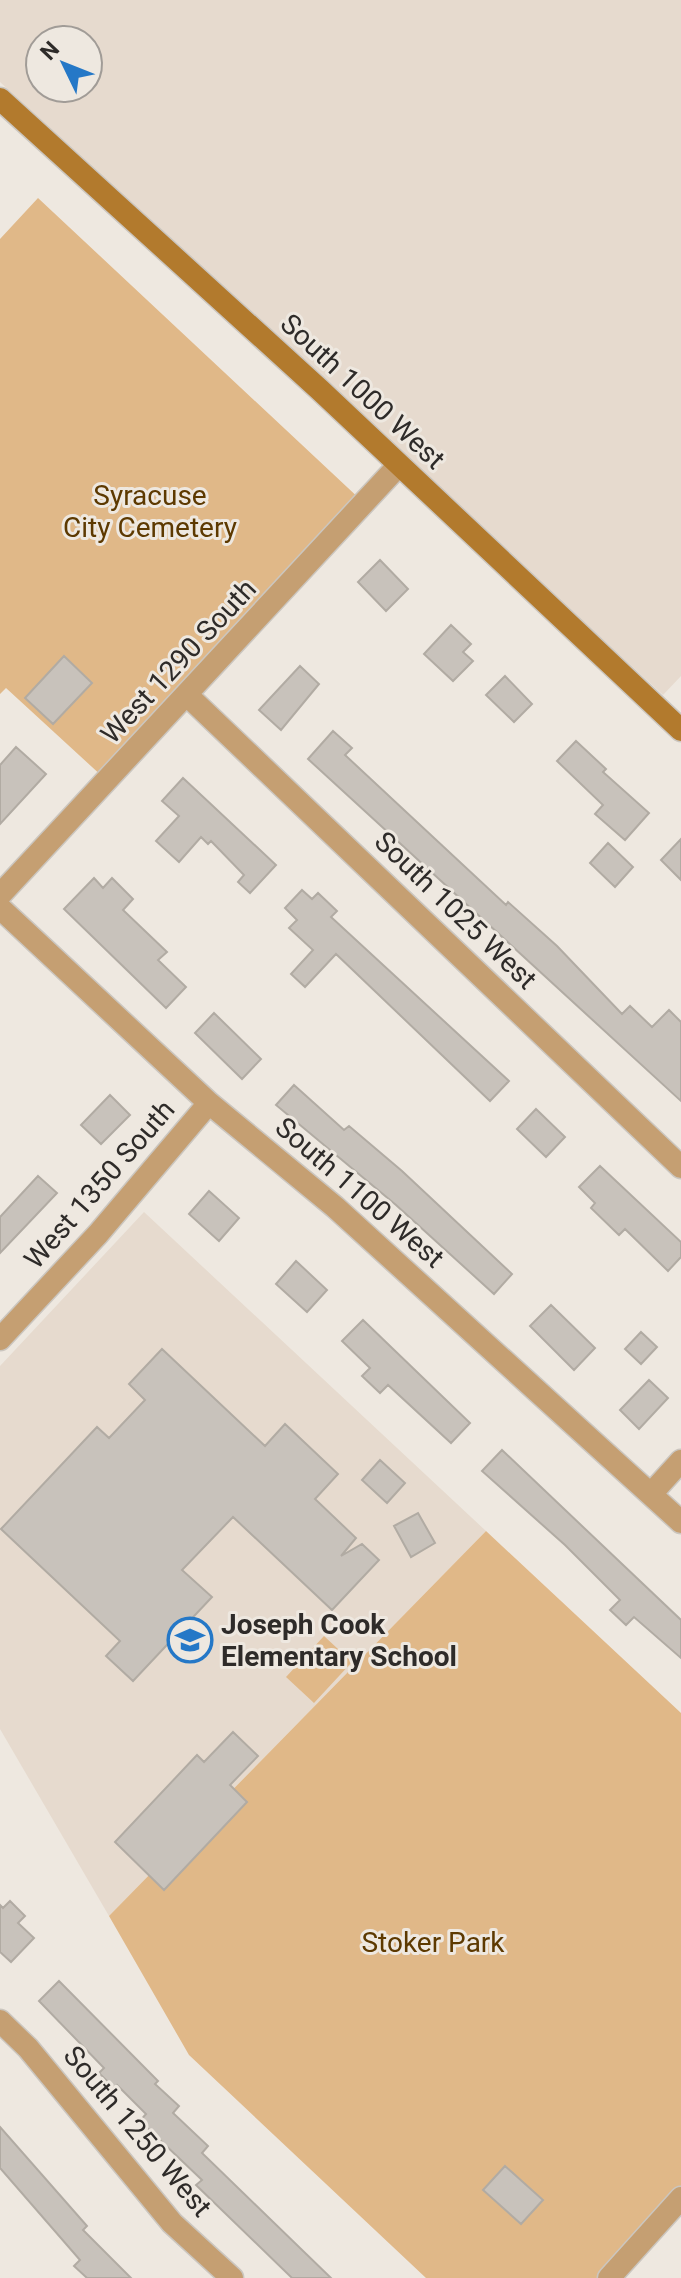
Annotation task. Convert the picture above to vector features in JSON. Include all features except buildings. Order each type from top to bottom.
[{"type":"main road","name":"South 1000 West","points":[[0,99],[254,329],[681,730]]},
{"type":"street","name":"West 1290 South","points":[[0,895],[188,696],[398,466]]},
{"type":"street","name":"South 1025 West","points":[[188,696],[681,1167]]},
{"type":"street","name":"South 1100 West","points":[[0,908],[209,1103],[346,1217],[681,1522]]},
{"type":"street","name":"West 1350 South","points":[[0,1339],[98,1234],[209,1103]]},
{"type":"street","points":[[651,1494],[681,1461]]},
{"type":"street","name":"South 1250 West","points":[[0,2021],[28,2048],[172,2223],[232,2278]]},
{"type":"street","points":[[609,2278],[681,2198]]},
{"type":"shaded area","points":[[0,0],[681,0],[681,676],[663,695],[0,82]]},
{"type":"shaded area","name":"Joseph Cook Elementary School","points":[[144,1212],[486,1531],[109,1916],[0,1729],[0,1366]]},
{"type":"green space","name":"Syracuse City Cemetery","points":[[38,198],[363,502],[104,778],[6,688],[0,694],[0,239]]},
{"type":"green space","name":"Stoker Park","points":[[486,1531],[681,1713],[681,2203],[611,2278],[426,2278],[189,2055],[109,1916]]},
{"type":"green space","points":[[324,1636],[352,1662],[314,1703],[286,1677]]},
{"type":"place","name":"Joseph Cook Elementary School","points":[[190,1640]]}]
